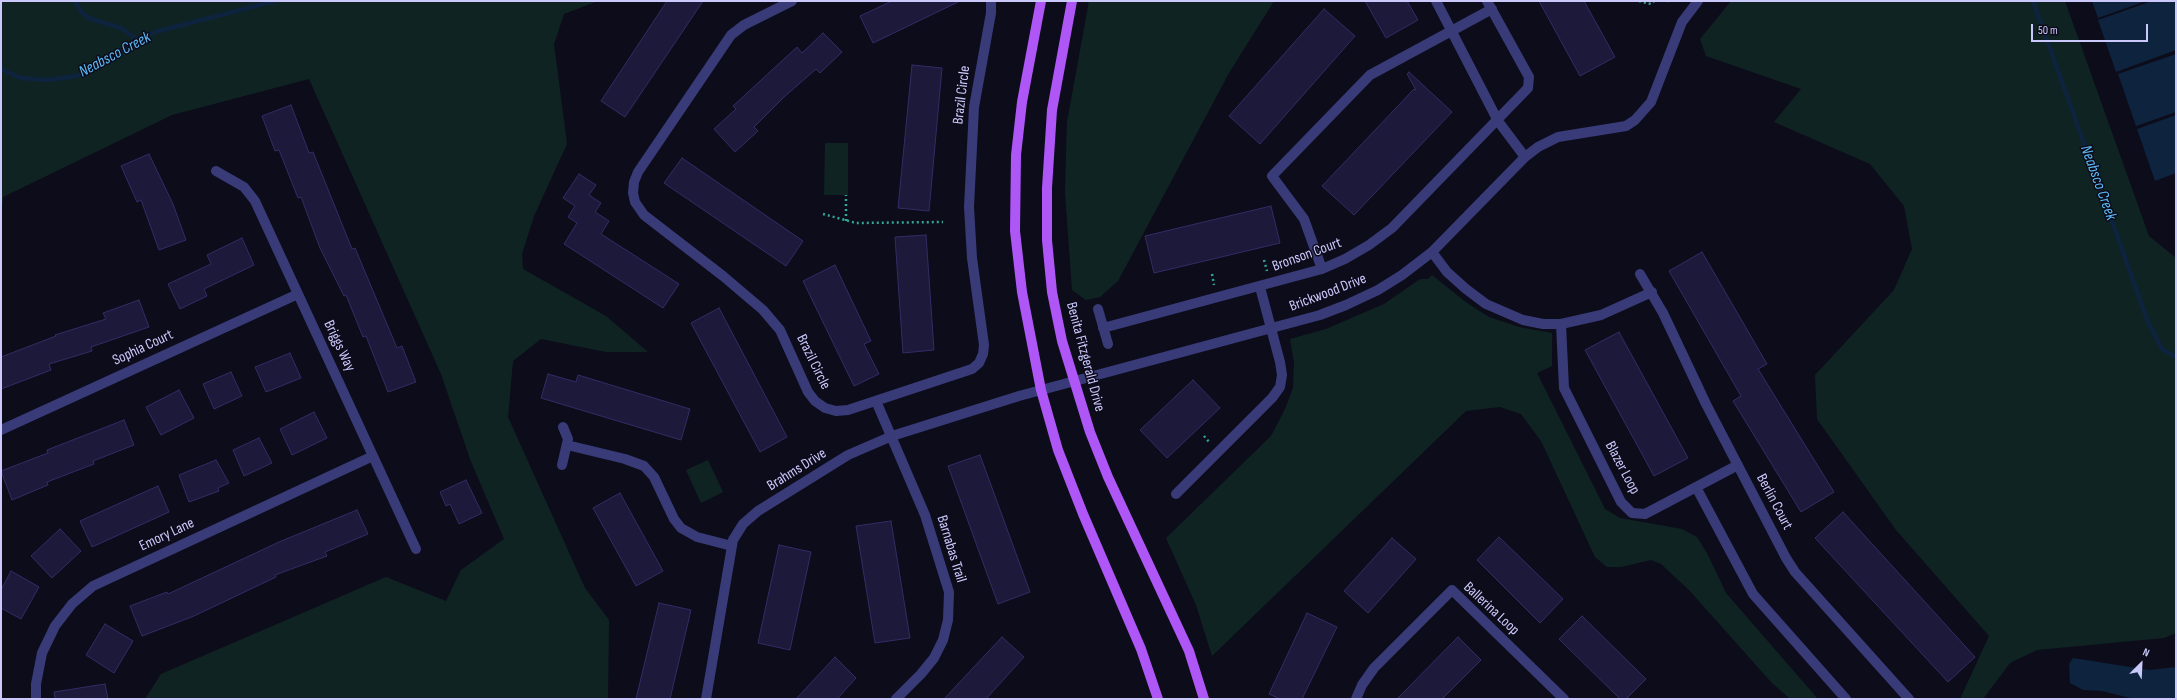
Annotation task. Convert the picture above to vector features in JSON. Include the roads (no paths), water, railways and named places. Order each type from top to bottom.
[{"type":"main road","points":[[1041,1],[1022,102],[1016,154],[1015,232],[1022,292],[1041,390],[1058,450],[1083,514],[1141,650],[1158,699]]},
{"type":"main road","name":"Benita Fitzgerald Drive","points":[[1072,1],[1052,110],[1047,188],[1047,240],[1052,292],[1062,341],[1073,381],[1090,432],[1108,477],[1189,651],[1204,699]]},
{"type":"street","name":"Brazil Circle","points":[[792,1],[744,25],[726,40],[638,172],[634,182],[633,194],[635,202],[644,215],[723,276],[763,310],[780,330],[808,392],[815,401],[825,408],[836,411],[848,410],[972,369],[979,363],[983,354],[984,345],[972,258],[970,173],[974,107],[992,14],[991,1]]},
{"type":"street","points":[[1436,1],[1498,121],[1525,158]]},
{"type":"street","name":"Brickwood Drive","points":[[1041,390],[1271,329],[1346,305],[1402,275],[1432,252],[1525,158],[1558,137],[1626,126],[1632,122],[1646,108],[1653,97],[1682,22],[1698,1]]},
{"type":"street","points":[[1322,269],[1304,219],[1272,176],[1370,75],[1452,31],[1490,5]]},
{"type":"street","name":"Bronson Court","points":[[1103,328],[1322,269],[1370,245],[1392,228],[1525,93],[1530,82],[1490,5]]},
{"type":"street","name":"Briggs Way","points":[[216,171],[244,187],[256,201],[416,549]]},
{"type":"street","points":[[1432,252],[1447,272],[1486,304],[1523,320],[1561,324],[1601,315],[1652,292]]},
{"type":"street","name":"Berlin Court","points":[[1640,274],[1652,292],[1738,465],[1795,572],[1908,699]]},
{"type":"street","points":[[1176,494],[1280,387],[1282,375],[1281,366],[1260,286]]},
{"type":"street","name":"Sophia Court","points":[[1,430],[298,294]]},
{"type":"street","points":[[1098,309],[1108,344]]},
{"type":"street","name":"Blazer Loop","points":[[1561,324],[1564,388],[1621,502],[1632,513],[1645,514],[1738,465]]},
{"type":"street","name":"Brahms Drive","points":[[706,699],[732,546],[739,530],[758,511],[848,455],[892,436],[1041,390]]},
{"type":"street","name":"Barnabas Trail","points":[[876,401],[892,436],[937,549],[950,600],[948,620],[942,640],[934,658],[921,674],[896,699]]},
{"type":"street","points":[[562,465],[568,436],[563,427]]},
{"type":"street","points":[[567,445],[625,459],[644,466],[654,477],[674,519],[681,528],[697,537],[732,546]]},
{"type":"street","name":"Emory Lane","points":[[36,699],[36,684],[42,652],[72,604],[93,586],[373,456]]},
{"type":"street","points":[[1696,487],[1753,594],[1846,699]]},
{"type":"street","name":"Ballerina Loop","points":[[1356,699],[1362,685],[1374,668],[1452,590],[1564,699]]},
{"type":"water","points":[[2092,1],[2146,1],[2098,18]]},
{"type":"water","points":[[2152,1],[2174,1],[2176,6],[2176,50],[2116,72],[2098,20]]},
{"type":"water","points":[[2176,54],[2176,112],[2136,126],[2118,74]]},
{"type":"water","points":[[2176,115],[2176,173],[2155,181],[2137,129]]},
{"type":"water","points":[[2073,658],[2149,670],[2176,667],[2176,699],[2134,699],[2102,691],[2083,690],[2070,683],[2069,664]]},
{"type":"waterway","points":[[75,1],[80,10],[88,18],[121,28],[138,40]]},
{"type":"waterway","name":"Neabsco Creek","points":[[1,69],[20,78],[48,80],[77,76],[97,68],[138,40],[155,32],[275,1]]},
{"type":"waterway","name":"Neabsco Creek","points":[[2033,1],[2148,322],[2162,349],[2176,357]]}]
